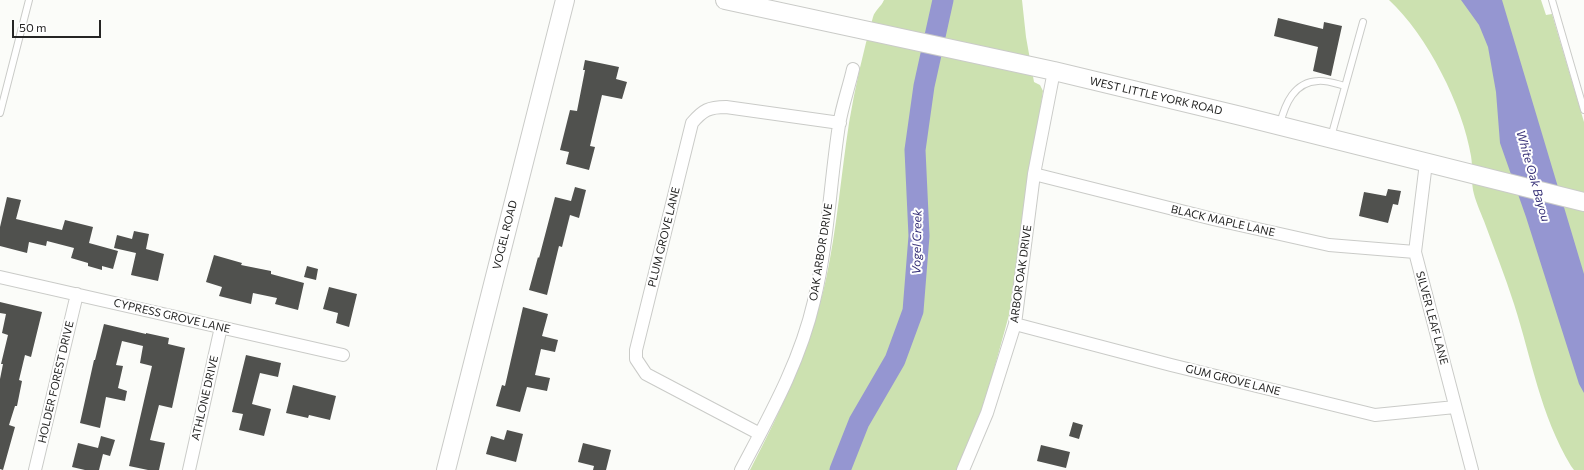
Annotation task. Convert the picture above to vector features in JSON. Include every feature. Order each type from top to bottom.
[{"type":"street","name":"VOGEL ROAD","points":[[446,470],[565,0]]},
{"type":"street","name":"WEST LITTLE YORK ROAD","points":[[725,0],[1054,72],[1584,202]]},
{"type":"street","name":"OAK ARBOR DRIVE","points":[[742,470],[796,360],[814,302],[820,272],[840,123],[853,69]]},
{"type":"street","name":"ARBOR OAK DRIVE","points":[[962,470],[987,413],[1015,324],[1034,174],[1054,72]]},
{"type":"street","name":"PLUM GROVE LANE","points":[[760,434],[646,374],[636,359],[636,350],[692,123],[701,112],[714,107],[720,107],[840,123]]},
{"type":"street","name":"SILVER LEAF LANE","points":[[1426,163],[1414,252],[1472,470]]},
{"type":"street","name":"BLACK MAPLE LANE","points":[[1034,174],[1213,219],[1329,245],[1414,252]]},
{"type":"street","name":"CYPRESS GROVE LANE","points":[[0,276],[343,355]]},
{"type":"street","name":"HOLDER FOREST DRIVE","points":[[35,470],[77,294]]},
{"type":"street","name":"GUM GROVE LANE","points":[[1015,324],[1171,365],[1375,415],[1455,407]]},
{"type":"street","name":"ATHLONE DRIVE","points":[[189,470],[221,327]]},
{"type":"lane","points":[[0,113],[29,0]]},
{"type":"lane","points":[[1552,0],[1584,110]]},
{"type":"lane","points":[[1330,139],[1364,22]]},
{"type":"lane","points":[[1279,126],[1289,98],[1298,88],[1307,82],[1319,80],[1345,86]]},
{"type":"green space","points":[[884,0],[1022,0],[1026,37],[1034,82],[1040,85],[1043,91],[1009,315],[985,402],[958,470],[750,470],[784,401],[804,353],[820,304],[833,240],[849,123],[857,83],[873,17]]},
{"type":"green space","points":[[1389,0],[1541,0],[1546,15],[1552,14],[1584,122],[1584,470],[1574,470],[1571,466],[1560,446],[1544,407],[1511,294],[1475,198],[1472,186],[1472,160],[1467,136],[1452,94],[1430,52],[1417,32]]},
{"type":"water","name":"White Oak Bayou","points":[[1461,0],[1502,0],[1584,274],[1584,393],[1579,384],[1526,217],[1500,143],[1496,92],[1488,47],[1479,25]]},
{"type":"building","points":[[1278,18],[1323,29],[1324,22],[1342,26],[1331,76],[1313,71],[1318,47],[1274,36]]},
{"type":"building","points":[[585,60],[619,67],[616,79],[627,82],[622,99],[602,95],[590,146],[595,147],[589,170],[566,164],[569,152],[560,150],[570,110],[577,111],[585,70],[583,70]]},
{"type":"building","points":[[575,187],[586,190],[579,218],[570,215],[562,247],[559,246],[547,295],[529,290],[555,197],[571,201]]},
{"type":"building","points":[[1388,189],[1401,191],[1398,205],[1393,204],[1388,223],[1359,216],[1364,192],[1386,196]]},
{"type":"building","points":[[7,197],[21,200],[16,219],[62,230],[65,220],[93,227],[89,243],[118,251],[113,269],[102,266],[102,270],[88,266],[88,263],[71,258],[74,248],[47,241],[46,246],[29,242],[27,253],[0,246],[0,227]]},
{"type":"building","points":[[134,231],[149,234],[146,249],[164,254],[158,281],[131,275],[136,253],[114,248],[117,235],[132,239]]},
{"type":"building","points":[[214,255],[242,263],[241,265],[271,271],[271,274],[304,283],[298,310],[275,304],[277,298],[253,293],[251,304],[219,296],[222,287],[206,282]]},
{"type":"building","points":[[307,266],[318,269],[316,280],[304,277]]},
{"type":"building","points":[[329,287],[357,294],[349,327],[336,323],[338,313],[323,309]]},
{"type":"building","points":[[0,302],[42,312],[31,357],[25,355],[19,380],[22,381],[17,406],[15,406],[9,425],[15,427],[3,470],[0,469],[0,379],[3,364],[1,364],[8,335],[2,333],[6,314],[0,313]]},
{"type":"building","points":[[523,307],[548,314],[542,336],[558,340],[555,352],[541,349],[535,375],[550,378],[547,391],[527,387],[520,412],[496,406],[502,385],[505,386]]},
{"type":"building","points":[[104,324],[169,338],[168,344],[185,348],[172,408],[159,405],[150,440],[165,443],[159,470],[148,470],[129,466],[152,366],[140,363],[143,346],[122,341],[116,365],[123,366],[118,388],[127,391],[125,401],[106,397],[100,428],[80,423],[94,360]]},
{"type":"building","points":[[246,355],[281,363],[278,377],[260,373],[252,404],[271,409],[264,436],[239,430],[243,414],[232,412]]},
{"type":"building","points":[[293,385],[336,396],[330,420],[309,415],[308,418],[286,413]]},
{"type":"building","points":[[1073,422],[1083,425],[1079,439],[1069,436]]},
{"type":"building","points":[[507,430],[523,434],[516,462],[486,454],[491,436],[504,440]]},
{"type":"building","points":[[101,436],[115,440],[110,456],[103,454],[99,470],[85,470],[72,467],[78,443],[98,448]]},
{"type":"building","points":[[583,443],[611,450],[606,470],[593,470],[594,466],[578,462]]},
{"type":"building","points":[[1041,445],[1070,452],[1066,468],[1037,461]]},
{"type":"waterway","name":"Vogel Creek","points":[[840,470],[859,422],[895,360],[913,311],[919,236],[915,150],[924,86],[943,0]]}]
